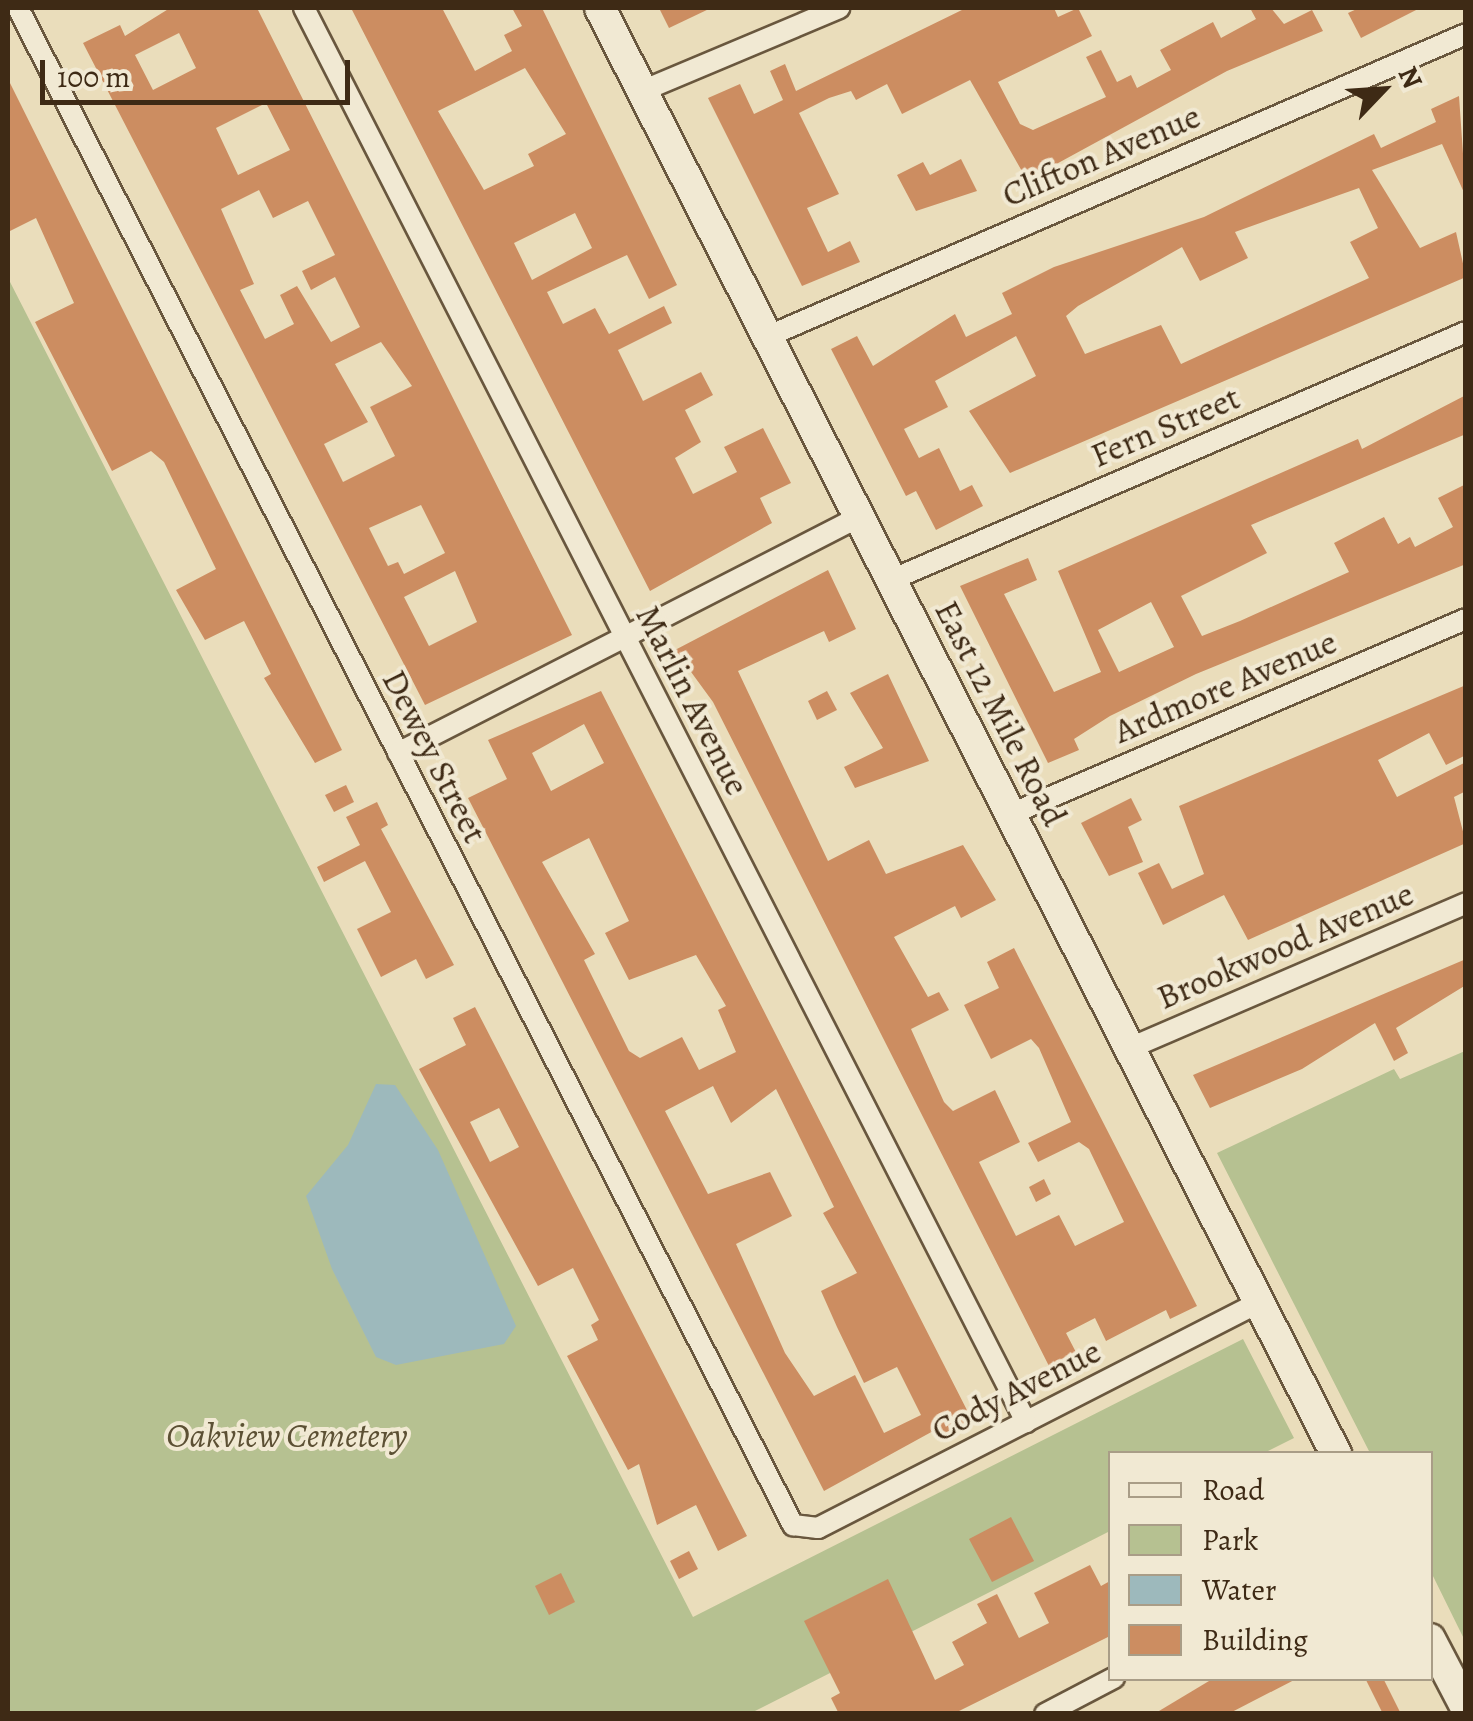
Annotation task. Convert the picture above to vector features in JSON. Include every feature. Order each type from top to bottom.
[{"type":"main road","name":"East 12 Mile Road","points":[[600,8],[764,338],[1334,1451]]},
{"type":"main road","points":[[1433,1645],[1466,1708]]},
{"type":"street","name":"Dewey Street","points":[[18,8],[398,753],[801,1529]]},
{"type":"street","name":"Marlin Avenue","points":[[304,8],[1026,1422]]},
{"type":"street","points":[[642,90],[838,8]]},
{"type":"street","name":"Clifton Avenue","points":[[764,338],[1466,34]]},
{"type":"street","name":"Fern Street","points":[[891,580],[1466,332]]},
{"type":"street","points":[[398,753],[859,517]]},
{"type":"street","name":"Ardmore Avenue","points":[[1011,814],[1466,618]]},
{"type":"street","name":"Brookwood Avenue","points":[[1130,1048],[1466,904]]},
{"type":"street","name":"Cody Avenue","points":[[801,1529],[818,1528],[1259,1302]]},
{"type":"street","points":[[1045,1714],[1108,1681]]},
{"type":"green space","name":"Oakview Cemetery","points":[[8,278],[693,1617],[1243,1339],[1294,1438],[1268,1451],[1108,1451],[1108,1532],[751,1713],[8,1713]]},
{"type":"green space","points":[[1465,1051],[1465,1641],[1433,1576],[1433,1451],[1369,1451],[1217,1153],[1394,1069],[1400,1079]]},
{"type":"water","points":[[376,1084],[395,1085],[438,1150],[516,1326],[504,1344],[396,1365],[376,1357],[332,1269],[306,1196],[348,1145]]},
{"type":"building","points":[[170,8],[257,8],[572,635],[425,705],[83,43],[120,25],[125,36]],"holes":[[[179,33],[196,68],[153,90],[135,55]],[[266,103],[290,150],[238,175],[216,128]],[[259,190],[273,218],[308,201],[335,255],[302,271],[311,290],[335,277],[360,327],[331,342],[297,286],[280,295],[294,324],[265,339],[240,290],[254,284],[221,209]],[[381,342],[412,386],[370,407],[395,456],[343,482],[324,444],[368,422],[335,364]],[[421,505],[445,553],[404,574],[398,562],[388,566],[369,528]],[[455,571],[477,622],[429,646],[404,597]]]},
{"type":"building","points":[[351,8],[442,8],[475,71],[512,51],[504,35],[522,26],[512,8],[542,8],[677,285],[649,299],[627,255],[547,292],[563,324],[595,308],[609,334],[664,306],[672,323],[618,350],[643,401],[701,372],[713,395],[685,410],[701,442],[675,458],[693,494],[737,472],[724,447],[763,428],[791,483],[760,498],[772,523],[650,591]],"holes":[[[525,68],[566,134],[528,154],[534,166],[484,190],[438,111]],[[575,213],[592,248],[532,280],[514,243]]]},
{"type":"building","points":[[659,8],[711,8],[669,28]]},
{"type":"building","points":[[966,8],[1054,8],[1058,17],[1078,8],[1092,36],[998,82],[1020,124],[1033,130],[1106,97],[1086,57],[1101,50],[1117,82],[1131,75],[1137,88],[1171,70],[1160,50],[1213,22],[1221,38],[1256,19],[1250,8],[1271,8],[1284,24],[1312,10],[1323,31],[1227,71],[1027,180],[970,80],[902,114],[887,84],[856,100],[851,91],[829,98],[799,113],[839,194],[807,208],[828,252],[850,241],[860,262],[802,286],[708,98],[740,84],[754,114],[783,100],[770,71],[785,64],[796,91]]},
{"type":"building","points":[[1359,8],[1420,8],[1361,38],[1348,13]]},
{"type":"building","points":[[8,79],[342,750],[315,763],[264,678],[271,674],[244,621],[205,640],[176,590],[216,569],[164,462],[151,451],[112,471],[35,322],[74,303],[36,218],[8,232]]},
{"type":"building","points":[[1459,96],[1466,197],[1442,144],[1372,170],[1420,248],[1456,232],[1466,277],[1010,473],[969,411],[1036,376],[1016,336],[935,381],[948,407],[904,429],[919,458],[939,448],[960,491],[972,485],[983,506],[936,530],[916,491],[906,496],[831,349],[857,336],[873,366],[955,314],[966,337],[1012,314],[1002,293],[1054,267],[1204,217],[1374,134],[1381,148],[1436,122],[1431,109]],"holes":[[[1359,188],[1378,228],[1350,242],[1369,278],[1181,364],[1161,325],[1085,354],[1066,316],[1182,247],[1200,281],[1248,258],[1235,232]]]},
{"type":"building","points":[[961,159],[977,191],[916,211],[897,175],[923,162],[930,175]]},
{"type":"building","points":[[1466,395],[1466,434],[1251,525],[1267,553],[1181,596],[1202,636],[1349,572],[1334,543],[1384,517],[1398,544],[1410,537],[1415,547],[1453,527],[1438,498],[1466,484],[1466,564],[1196,674],[1110,716],[1074,739],[1079,750],[1048,763],[960,586],[1028,558],[1037,580],[1004,594],[1054,692],[1101,672],[1058,571],[1358,439],[1362,449]],"holes":[[[1151,602],[1174,647],[1119,672],[1098,630]]]},
{"type":"building","points":[[828,570],[856,629],[829,642],[824,631],[738,671],[828,861],[869,840],[886,874],[963,845],[996,900],[961,918],[955,906],[894,937],[928,997],[939,992],[949,1010],[911,1029],[944,1102],[953,1111],[995,1090],[1020,1142],[979,1162],[1016,1236],[1059,1215],[1075,1246],[1124,1222],[1089,1149],[1079,1142],[1038,1162],[1028,1143],[1071,1122],[1039,1048],[1031,1039],[991,1059],[964,1005],[999,988],[987,962],[1014,948],[1197,1306],[1170,1319],[1166,1310],[1106,1341],[1095,1318],[1066,1333],[1080,1360],[1053,1374],[713,702],[675,650]]},
{"type":"building","points":[[888,674],[929,761],[855,788],[844,767],[883,748],[850,693]]},
{"type":"building","points":[[1466,685],[1466,755],[1446,765],[1429,733],[1378,760],[1397,797],[1466,762],[1466,791],[1454,797],[1466,843],[1248,940],[1224,895],[1163,925],[1138,873],[1159,863],[1172,889],[1204,874],[1179,806]]},
{"type":"building","points":[[601,691],[972,1420],[938,1437],[935,1430],[824,1491],[468,798],[507,779],[488,740]],"holes":[[[584,724],[604,763],[551,791],[532,753]],[[589,838],[629,921],[605,933],[629,980],[696,955],[726,1006],[718,1010],[736,1052],[699,1070],[682,1037],[640,1058],[629,1051],[584,960],[595,954],[542,862]],[[713,1086],[731,1123],[776,1089],[834,1207],[823,1213],[857,1273],[821,1291],[837,1327],[864,1383],[897,1367],[921,1415],[884,1433],[855,1375],[814,1396],[785,1353],[736,1244],[792,1216],[770,1172],[708,1194],[665,1111]]]},
{"type":"building","points":[[827,691],[837,710],[817,720],[808,701]]},
{"type":"building","points":[[346,785],[354,802],[334,812],[325,795]]},
{"type":"building","points":[[1131,798],[1142,820],[1128,827],[1143,862],[1109,876],[1081,823]]},
{"type":"building","points":[[377,802],[388,825],[381,829],[454,965],[426,979],[416,959],[381,977],[357,929],[391,912],[365,861],[324,882],[317,867],[360,845],[346,817]]},
{"type":"building","points":[[1466,959],[1466,985],[1396,1028],[1408,1053],[1394,1061],[1375,1023],[1302,1069],[1210,1108],[1193,1075]]},
{"type":"building","points":[[475,1007],[747,1536],[718,1551],[696,1505],[657,1525],[639,1464],[628,1470],[567,1356],[598,1340],[591,1325],[599,1320],[573,1268],[538,1286],[419,1069],[466,1045],[453,1018]],"holes":[[[499,1108],[519,1147],[490,1162],[470,1122]]]},
{"type":"building","points":[[1044,1179],[1051,1194],[1036,1202],[1029,1187]]},
{"type":"building","points":[[1011,1517],[1034,1561],[992,1582],[969,1539]]},
{"type":"building","points":[[689,1551],[698,1569],[679,1579],[670,1561]]},
{"type":"building","points":[[1090,1565],[1101,1586],[1108,1582],[1108,1637],[953,1714],[839,1714],[831,1698],[840,1693],[804,1621],[888,1579],[935,1680],[964,1665],[952,1642],[987,1623],[977,1604],[997,1594],[1019,1638],[1049,1623],[1034,1593]]},
{"type":"building","points":[[561,1573],[575,1602],[549,1615],[535,1586]]},
{"type":"building","points":[[1209,1681],[1292,1681],[1228,1714],[1154,1714]]},
{"type":"building","points":[[1366,1681],[1384,1681],[1401,1714],[1383,1714]]}]
